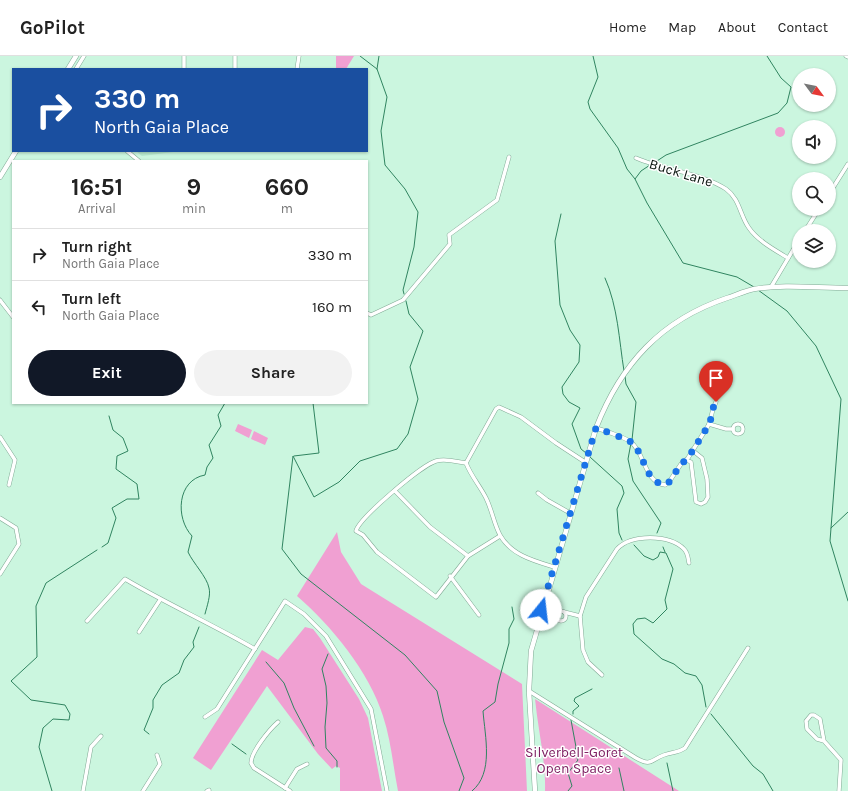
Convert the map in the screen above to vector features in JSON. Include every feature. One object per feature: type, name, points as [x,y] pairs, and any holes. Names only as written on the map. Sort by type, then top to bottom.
[{"type":"street","points":[[69,68],[76,56]]},
{"type":"street","points":[[77,68],[84,56]]},
{"type":"street","points":[[184,56],[184,68]]},
{"type":"street","points":[[234,68],[235,56]]},
{"type":"street","points":[[297,68],[299,56]]},
{"type":"street","points":[[0,177],[15,152]]},
{"type":"street","points":[[128,152],[138,160]]},
{"type":"street","points":[[368,314],[371,315],[403,300],[450,244],[449,235],[497,200],[509,157]]},
{"type":"street","name":"Buck Lane","points":[[636,158],[714,183],[727,190],[739,204],[748,228],[767,245],[788,258]]},
{"type":"street","points":[[836,183],[848,164]]},
{"type":"street","points":[[771,287],[792,251]]},
{"type":"street","points":[[535,791],[529,691],[531,651],[541,610],[596,428],[607,400],[628,366],[666,330],[692,312],[708,304],[752,290],[771,287],[848,288]]},
{"type":"street","points":[[0,300],[12,316]]},
{"type":"street","points":[[596,428],[630,442],[637,450],[654,479],[660,484],[665,485],[686,460],[709,424],[711,411],[716,402]]},
{"type":"street","points":[[466,463],[496,409],[499,407],[520,417],[585,462]]},
{"type":"street","points":[[709,424],[726,429],[734,429]]},
{"type":"street","points":[[1,439],[15,460],[9,485]]},
{"type":"street","points":[[686,460],[691,462],[696,502],[701,504],[705,502],[708,497],[707,479],[702,458],[692,450]]},
{"type":"street","points":[[466,463],[443,460],[435,461],[426,466],[384,499],[356,530],[377,552],[436,597],[450,576],[468,556],[500,536]]},
{"type":"street","points":[[466,463],[486,498],[500,536],[510,547],[526,559],[554,567]]},
{"type":"street","points":[[395,491],[430,528],[468,556]]},
{"type":"street","points":[[538,492],[547,500],[570,513]]},
{"type":"street","points":[[0,518],[16,528],[19,544],[0,574]]},
{"type":"street","points":[[602,675],[588,662],[583,650],[580,616],[590,592],[617,549],[626,542],[638,538],[672,542],[685,550],[689,563]]},
{"type":"street","points":[[450,576],[479,615]]},
{"type":"street","points":[[87,621],[125,579],[160,600],[218,627],[254,649]]},
{"type":"street","points":[[139,632],[160,600]]},
{"type":"street","points":[[206,717],[217,709],[285,601],[304,614],[326,636],[371,709],[387,791]]},
{"type":"street","points":[[541,610],[556,615],[560,620],[574,615]]},
{"type":"street","points":[[556,615],[559,611],[580,616]]},
{"type":"street","points":[[564,612],[564,619]]},
{"type":"street","points":[[529,691],[644,763],[652,762],[662,755],[679,752],[685,748],[748,648]]},
{"type":"street","points":[[824,741],[817,739],[807,730],[806,721],[811,715],[814,714],[820,719],[824,741],[841,760],[839,791]]},
{"type":"street","points":[[278,722],[269,730],[253,756],[251,764],[254,768],[290,791]]},
{"type":"street","points":[[83,791],[91,747],[101,736]]},
{"type":"street","points":[[143,791],[160,764],[157,755]]},
{"type":"street","points":[[285,788],[297,769],[307,764]]},
{"type":"shaded area","points":[[137,152],[173,152],[142,156]]},
{"type":"green space","points":[[336,56],[354,56],[347,68],[336,68]]},
{"type":"green space","points":[[778,127],[782,127],[785,132],[782,137],[778,137],[775,134],[775,130]]},
{"type":"green space","points":[[238,424],[252,430],[249,438],[235,431]]},
{"type":"green space","points":[[254,431],[268,438],[265,445],[251,439]]},
{"type":"green space","points":[[337,532],[341,552],[361,584],[522,684],[527,791],[398,791],[386,725],[369,683],[336,635],[297,596]]},
{"type":"green space","points":[[305,627],[313,629],[320,638],[359,699],[368,718],[382,791],[340,791],[340,768],[336,766],[332,769],[318,754],[267,686],[211,770],[193,758],[262,650],[278,660]]},
{"type":"green space","name":"Silverbell-Goret Open Space","points":[[535,699],[679,791],[545,791],[543,757]]},
{"type":"waterway","points":[[360,56],[377,69],[387,97],[381,131],[385,165],[405,189],[418,212],[414,247],[403,290],[404,294]]},
{"type":"waterway","points":[[377,69],[379,56]]},
{"type":"waterway","points":[[593,56],[598,77],[588,102],[590,109],[618,148],[627,169],[635,179]]},
{"type":"waterway","points":[[654,163],[666,155],[778,113],[787,103],[791,87],[781,78],[767,56]]},
{"type":"waterway","points":[[650,165],[641,171],[635,179],[647,203],[683,263],[737,277],[754,287]]},
{"type":"waterway","points":[[561,214],[555,241],[560,305],[570,330],[580,345],[579,362],[562,387],[563,394],[569,402],[580,408],[572,424],[581,449],[586,453]]},
{"type":"waterway","points":[[605,278],[613,300],[618,324],[624,371]]},
{"type":"waterway","points":[[758,290],[787,311],[816,346],[841,399],[830,541],[848,601]]},
{"type":"waterway","points":[[406,301],[409,314],[423,331],[410,367],[418,399],[408,434],[397,449],[360,461],[339,482],[314,497],[293,456],[282,549],[301,574],[405,655],[437,691],[444,722],[464,778],[459,791]]},
{"type":"waterway","points":[[625,376],[626,384],[636,402],[632,440]]},
{"type":"waterway","points":[[205,614],[209,597],[209,588],[206,579],[188,552],[192,536],[183,520],[181,510],[184,492],[189,484],[196,478],[205,475],[207,467],[213,458],[209,445],[221,426],[218,415],[224,404]]},
{"type":"waterway","points":[[294,456],[319,453],[313,404]]},
{"type":"waterway","points":[[102,547],[108,543],[116,518],[112,508],[127,499],[139,499],[137,484],[116,469],[117,456],[128,451],[123,438],[113,430],[109,416]]},
{"type":"waterway","points":[[631,443],[628,459],[633,481],[661,523],[657,533]]},
{"type":"waterway","points":[[590,457],[622,486],[624,493],[617,509],[619,533],[622,540]]},
{"type":"waterway","points":[[831,528],[848,512]]},
{"type":"waterway","points":[[634,545],[644,556],[653,560],[658,557],[660,552],[666,553],[673,569],[665,600],[667,609],[653,623],[645,618],[637,619],[633,624],[634,634],[662,659],[674,664],[685,673],[696,676],[702,685],[706,707]]},
{"type":"waterway","points":[[663,547],[665,552]]},
{"type":"waterway","points":[[52,791],[39,747],[43,728],[53,719],[69,720],[70,714],[65,705],[31,700],[11,681],[37,657],[36,606],[46,583],[97,550]]},
{"type":"waterway","points":[[472,791],[479,783],[486,765],[486,743],[483,711],[495,702],[498,684],[509,643],[509,629],[514,619],[512,607]]},
{"type":"waterway","points":[[149,734],[144,730],[153,708],[153,700],[162,685],[179,673],[184,660],[194,647],[193,642],[199,627]]},
{"type":"waterway","points":[[328,654],[322,669],[326,686],[327,703],[325,727],[326,748],[337,761],[337,767]]},
{"type":"waterway","points":[[266,662],[284,683],[294,708],[314,746]]},
{"type":"waterway","points":[[573,714],[573,711],[579,706],[574,701],[575,698],[592,689]]},
{"type":"waterway","points":[[711,714],[753,766],[763,774],[773,791]]},
{"type":"waterway","points":[[568,791],[572,786],[568,773],[578,760],[574,753],[576,747],[571,720]]},
{"type":"waterway","points":[[232,744],[246,754]]},
{"type":"waterway","points":[[667,763],[673,791]]},
{"type":"waterway","points":[[619,768],[624,791]]},
{"type":"route","points":[[541,610],[596,428],[627,440],[633,444],[654,479],[660,484],[665,485],[669,482],[681,464],[688,458],[708,426],[711,421],[711,411],[716,402]]}]
